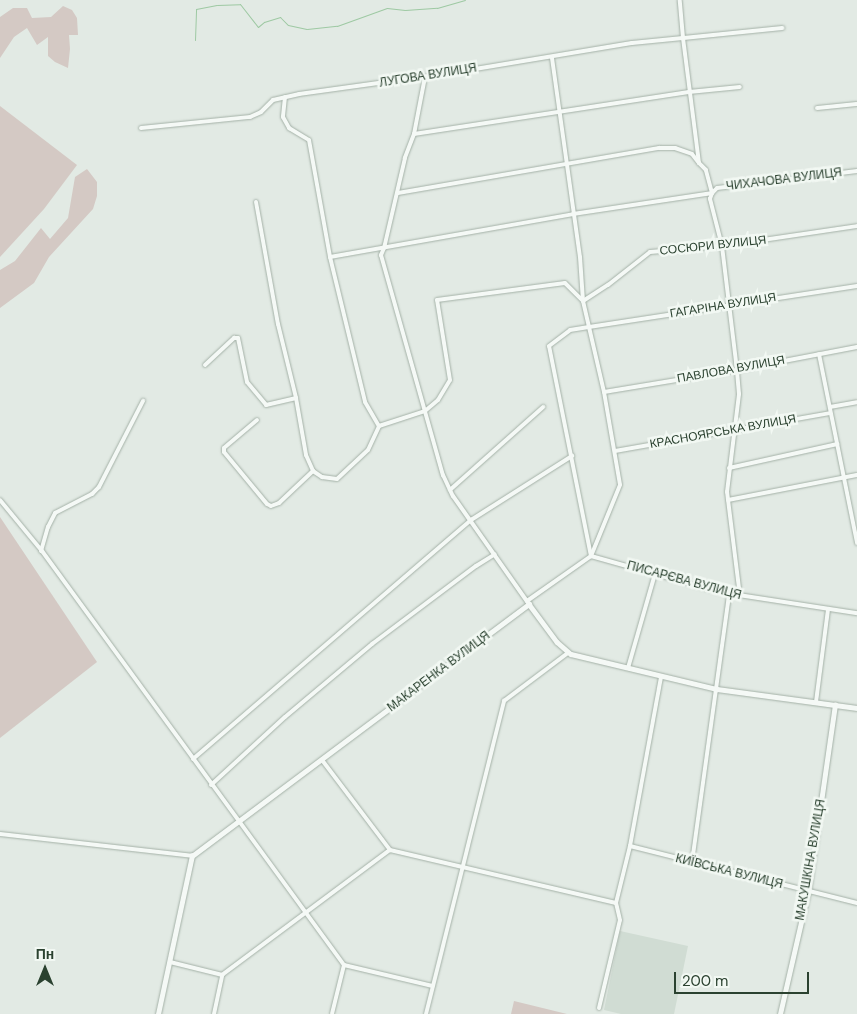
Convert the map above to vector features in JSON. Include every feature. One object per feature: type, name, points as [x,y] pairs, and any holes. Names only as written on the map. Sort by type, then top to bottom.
[{"type":"street","points":[[680,0],[689,92],[699,163]]},
{"type":"street","name":"ЛУГОВА ВУЛИЦЯ","points":[[141,128],[250,117],[261,112],[273,100],[286,97],[552,58],[623,45],[782,28]]},
{"type":"street","points":[[528,603],[591,556],[620,486],[604,392],[583,301],[580,257],[565,164],[552,58]]},
{"type":"street","points":[[424,77],[414,134],[405,158],[398,193],[381,255],[443,476],[450,490],[528,603],[557,642],[569,652],[628,668],[717,688],[857,708]]},
{"type":"street","points":[[414,134],[689,92],[740,88]]},
{"type":"street","points":[[286,97],[284,117],[289,128],[309,140],[330,257],[365,402],[379,426]]},
{"type":"street","points":[[817,108],[857,104]]},
{"type":"street","points":[[398,193],[659,148],[675,148],[692,154],[706,170],[712,193],[710,199],[722,246],[737,370],[738,394],[729,468],[728,500],[740,596]]},
{"type":"street","name":"ЧИХАЧОВА ВУЛИЦЯ","points":[[330,257],[573,214],[712,193],[717,188],[857,171]]},
{"type":"street","points":[[256,202],[278,324],[296,398],[306,455],[313,471],[322,477],[336,479],[368,450],[379,426],[425,411],[438,400],[450,380],[437,300],[565,283],[583,301]]},
{"type":"street","name":"СОСЮРИ ВУЛИЦЯ","points":[[583,301],[608,285],[650,252],[722,246],[857,226]]},
{"type":"street","name":"ГАГАРІНА ВУЛИЦЯ","points":[[572,456],[549,346],[570,330],[857,286]]},
{"type":"street","points":[[204,365],[234,338],[238,338],[247,382],[266,405],[296,398]]},
{"type":"street","name":"ПАВЛОВА ВУЛИЦЯ","points":[[604,392],[737,370],[857,347]]},
{"type":"street","points":[[819,354],[857,542]]},
{"type":"street","points":[[41,551],[48,527],[56,513],[82,500],[100,487],[143,401]]},
{"type":"street","points":[[830,407],[857,402]]},
{"type":"street","points":[[450,490],[543,408]]},
{"type":"street","name":"КРАСНОЯРСЬКА ВУЛИЦЯ","points":[[615,451],[830,414]]},
{"type":"street","points":[[257,420],[224,448],[224,452],[267,504],[271,506],[279,503],[313,471]]},
{"type":"street","points":[[729,468],[837,444]]},
{"type":"street","points":[[192,760],[471,520],[572,456],[591,556]]},
{"type":"street","points":[[728,500],[857,475]]},
{"type":"street","points":[[0,500],[41,551],[192,760],[307,912],[344,966],[433,986]]},
{"type":"street","points":[[211,785],[285,717],[372,644],[476,566],[495,554]]},
{"type":"street","name":"ПИСАРЄВА ВУЛИЦЯ","points":[[591,556],[730,594],[857,613]]},
{"type":"street","points":[[628,668],[655,574]]},
{"type":"street","points":[[692,862],[730,594]]},
{"type":"street","name":"МАКАРЕНКА ВУЛИЦЯ","points":[[192,856],[322,760],[528,603]]},
{"type":"street","points":[[816,702],[828,610]]},
{"type":"street","points":[[426,1014],[445,931],[504,701],[569,652]]},
{"type":"street","points":[[599,1008],[620,920],[616,903],[630,846],[661,676]]},
{"type":"street","name":"МАКУШКІНА ВУЛИЦЯ","points":[[780,1014],[808,892],[835,705]]},
{"type":"street","points":[[322,760],[390,850],[616,903]]},
{"type":"street","points":[[0,834],[192,856],[158,1014]]},
{"type":"street","name":"КИЇВСЬКА ВУЛИЦЯ","points":[[630,846],[857,903]]},
{"type":"street","points":[[214,1014],[222,975],[390,850]]},
{"type":"street","points":[[170,962],[222,975]]},
{"type":"street","points":[[332,1014],[344,966]]},
{"type":"shaded area","points":[[63,6],[72,10],[77,18],[78,35],[69,35],[68,68],[55,62],[48,56],[48,37],[37,45],[27,28],[14,37],[0,58],[0,17],[13,8],[27,8],[32,18],[51,17]]},
{"type":"shaded area","points":[[0,106],[77,165],[44,209],[0,257]]},
{"type":"shaded area","points":[[87,169],[97,182],[97,196],[93,209],[49,257],[34,283],[0,308],[0,270],[15,261],[41,228],[50,239],[68,218],[75,177]]},
{"type":"shaded area","points":[[0,517],[97,662],[0,738]]},
{"type":"shaded area","points":[[620,931],[688,946],[674,1014],[621,1014],[604,1010]]},
{"type":"shaded area","points":[[514,1001],[567,1014],[511,1014]]},
{"type":"waterway","points":[[195,40],[196,9],[217,5],[240,4],[258,27],[264,22],[280,17],[288,25],[307,29],[337,26],[387,8],[405,10],[437,8],[465,0]]}]
